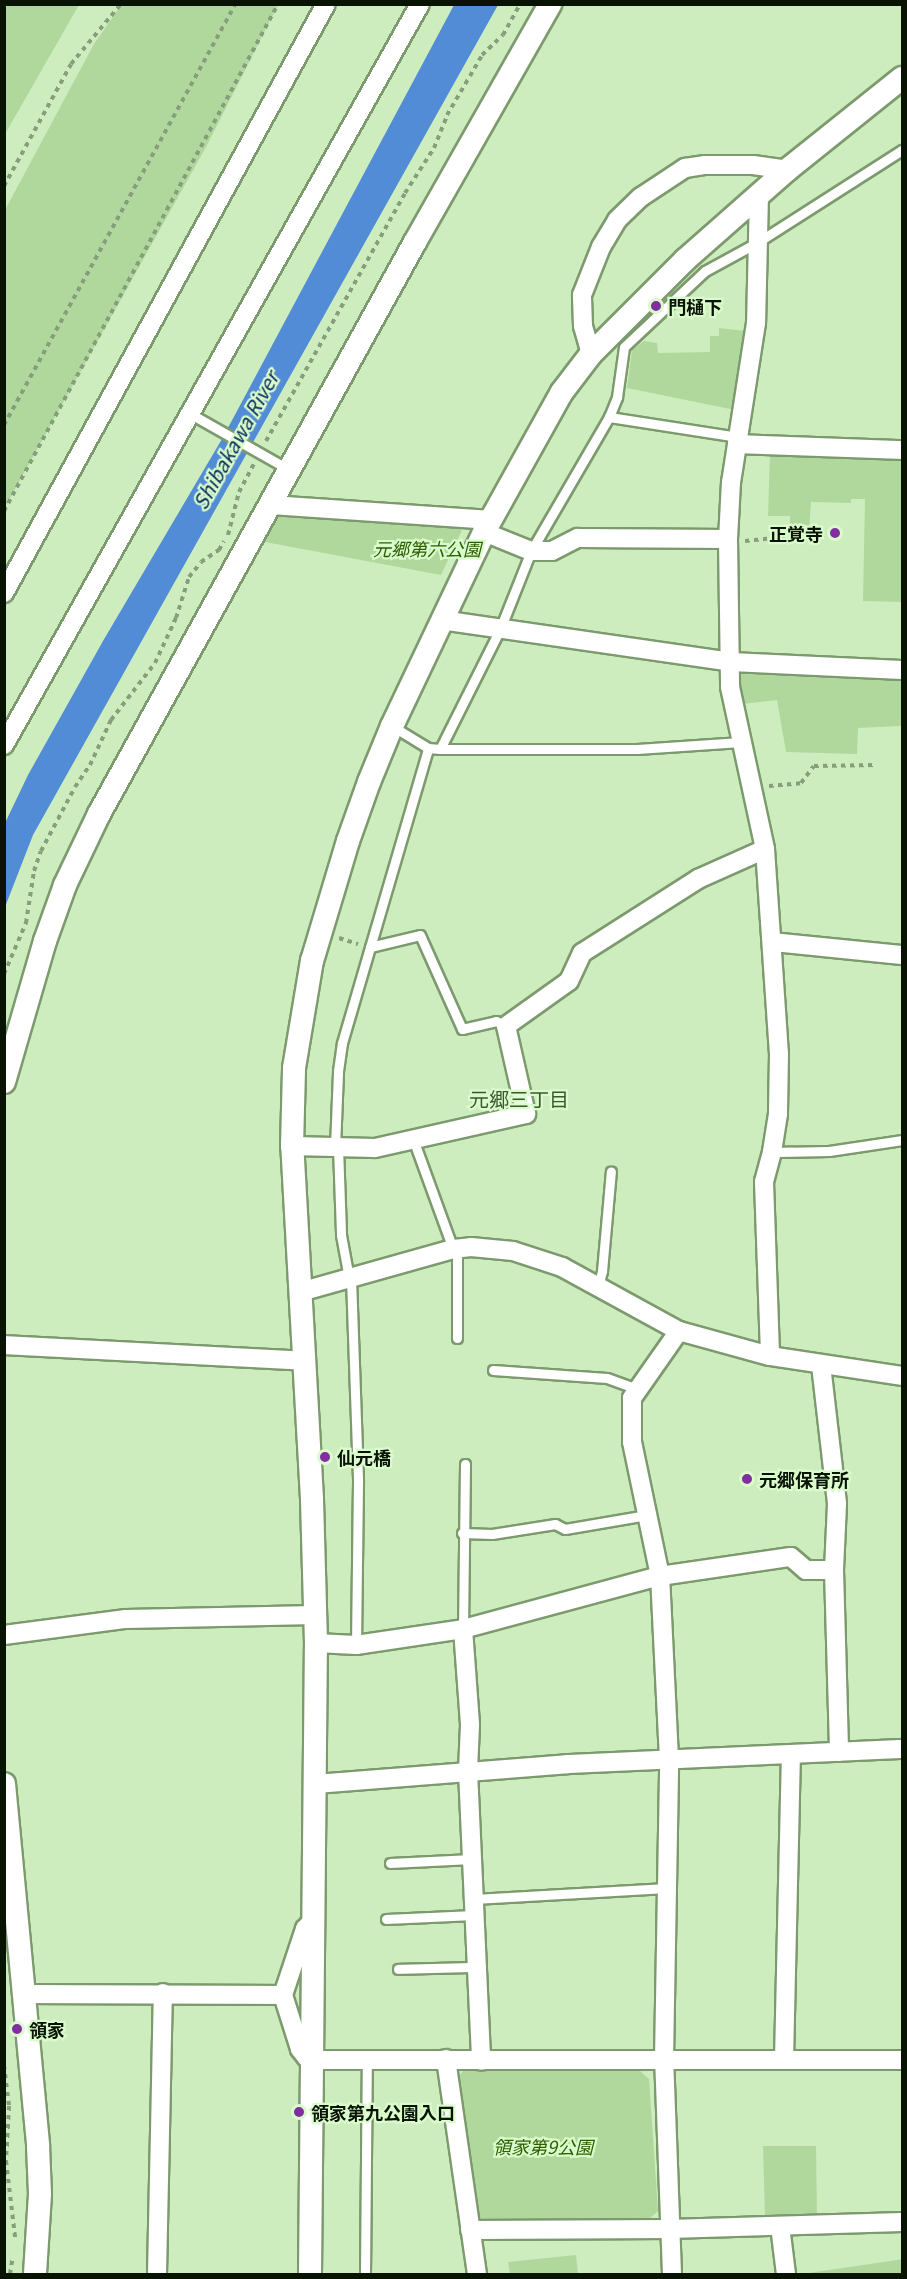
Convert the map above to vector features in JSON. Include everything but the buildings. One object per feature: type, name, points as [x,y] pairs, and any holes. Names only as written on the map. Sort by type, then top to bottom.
[{"type":"street","points":[[4,593],[326,4]]},
{"type":"street","points":[[4,746],[420,4]]},
{"type":"street","points":[[4,1082],[24,1007],[65,885],[99,814],[550,4]]},
{"type":"street","points":[[310,2274],[314,2060],[316,1643],[305,1361],[292,1146],[294,1068],[300,1024],[321,933],[351,831],[392,726],[487,526],[546,418],[591,354],[685,260],[787,170],[903,78]]},
{"type":"street","points":[[591,354],[583,326],[582,295],[601,247],[617,220],[641,197],[685,168],[704,165],[753,165],[787,170]]},
{"type":"street","points":[[759,195],[756,323],[731,482],[730,687],[765,849],[773,942],[779,1054],[778,1114],[764,1182],[770,1356]]},
{"type":"street","points":[[738,441],[903,450]]},
{"type":"street","points":[[271,505],[487,526],[531,551],[552,551],[578,538],[732,540]]},
{"type":"street","points":[[441,620],[731,662],[903,670]]},
{"type":"street","points":[[292,1146],[375,1148],[526,1114],[506,1026],[569,981],[582,953],[698,879],[765,849]]},
{"type":"street","points":[[773,942],[903,955]]},
{"type":"street","points":[[300,1292],[455,1248],[471,1247],[513,1251],[562,1268],[679,1331],[770,1356],[903,1376]]},
{"type":"street","points":[[672,2274],[664,2059],[669,1759],[660,1576],[632,1442],[632,1398],[679,1331]]},
{"type":"street","points":[[4,1345],[305,1361]]},
{"type":"street","points":[[821,1365],[837,1504],[834,1570],[839,1752]]},
{"type":"street","points":[[316,1643],[356,1645],[463,1629],[660,1576],[792,1557],[806,1570],[834,1570]]},
{"type":"street","points":[[4,1635],[126,1619],[315,1615]]},
{"type":"street","points":[[463,1629],[470,1725],[468,1771],[481,2061]]},
{"type":"street","points":[[315,1784],[468,1771],[669,1759],[903,1749]]},
{"type":"street","points":[[784,2060],[791,1754]]},
{"type":"street","points":[[4,1784],[26,1994],[40,2194],[35,2274]]},
{"type":"street","points":[[314,1919],[305,1929],[282,1995],[300,2049],[308,2058],[314,2060],[903,2060]]},
{"type":"street","points":[[157,2274],[163,1993]]},
{"type":"street","points":[[26,1994],[282,1995]]},
{"type":"street","points":[[446,2059],[477,2274]]},
{"type":"street","points":[[470,2230],[669,2229],[903,2222]]},
{"type":"street","points":[[780,2226],[786,2274]]},
{"type":"lane","points":[[440,749],[500,629],[531,551],[609,417],[617,397],[624,347],[705,271],[758,242],[903,150]]},
{"type":"lane","points":[[189,413],[290,470]]},
{"type":"lane","points":[[609,417],[738,441]]},
{"type":"lane","points":[[392,726],[428,748],[440,749],[638,749],[741,742]]},
{"type":"lane","points":[[356,1645],[358,1482],[350,1278],[341,1235],[337,1147],[341,1053],[428,748]]},
{"type":"lane","points":[[370,947],[420,935],[462,1029],[496,1021],[506,1026]]},
{"type":"lane","points":[[413,1139],[455,1248],[457,1338]]},
{"type":"lane","points":[[772,1152],[829,1151],[903,1140]]},
{"type":"lane","points":[[598,1287],[602,1271],[611,1171]]},
{"type":"lane","points":[[493,1370],[607,1378],[638,1389]]},
{"type":"lane","points":[[463,1629],[462,1533],[465,1464]]},
{"type":"lane","points":[[462,1533],[492,1534],[555,1524],[565,1529],[647,1515]]},
{"type":"lane","points":[[390,1863],[472,1859]]},
{"type":"lane","points":[[386,1919],[474,1907],[667,1888]]},
{"type":"lane","points":[[398,1970],[477,1967]]},
{"type":"lane","points":[[365,2274],[367,2060]]},
{"type":"path","points":[[4,186],[71,64],[121,4]]},
{"type":"path","points":[[4,425],[235,4]]},
{"type":"path","points":[[4,511],[278,4]]},
{"type":"path","points":[[4,974],[26,923],[34,871],[41,851],[75,787],[90,765],[111,720],[155,663],[176,618],[189,577],[201,562],[219,550],[228,535],[239,492],[405,194],[434,148],[447,115],[482,55],[503,35],[520,4]]},
{"type":"path","points":[[732,540],[809,534]]},
{"type":"path","points":[[760,786],[801,783],[814,766],[877,765]]},
{"type":"path","points":[[321,933],[370,947]]},
{"type":"path","points":[[4,2065],[9,2106],[6,2161],[15,2236],[10,2274]]},
{"type":"green space","points":[[122,4],[278,5],[206,147],[5,507],[5,210],[94,44]]},
{"type":"green space","points":[[4,5],[79,5],[5,134]]},
{"type":"green space","points":[[719,328],[745,331],[735,410],[627,388],[632,350],[644,341],[657,343],[658,353],[710,352],[710,336],[719,336]]},
{"type":"green space","points":[[770,454],[902,460],[902,602],[863,601],[865,499],[851,499],[851,503],[811,502],[809,531],[790,532],[790,516],[768,516]]},
{"type":"green space","name":"元郷第六公園","points":[[278,513],[460,526],[462,530],[441,575],[265,542],[263,539]]},
{"type":"green space","points":[[742,674],[902,679],[902,726],[858,728],[857,754],[786,752],[777,700],[743,704],[738,678]]},
{"type":"green space","name":"領家第9公園","points":[[464,2070],[640,2071],[649,2079],[658,2211],[649,2219],[487,2224],[475,2214],[456,2080]]},
{"type":"green space","points":[[763,2146],[816,2146],[817,2218],[765,2218]]},
{"type":"green space","points":[[576,2255],[578,2274],[510,2274],[508,2262]]},
{"type":"green space","points":[[902,2259],[902,2274],[802,2274],[897,2260]]},
{"type":"water","name":"Shibakawa River","points":[[454,5],[498,5],[33,835],[5,907],[5,823],[28,775],[103,641],[222,439]]},
{"type":"place","name":"門樋下","points":[[656,306]]},
{"type":"place","name":"正覚寺","points":[[835,533]]},
{"type":"place","name":"仙元橋","points":[[325,1457]]},
{"type":"place","name":"元郷保育所","points":[[747,1479]]},
{"type":"place","name":"領家","points":[[17,2029]]},
{"type":"place","name":"領家第九公園入口","points":[[299,2112]]},
{"type":"district","name":"元郷三丁目","points":[[519,1098]]}]
